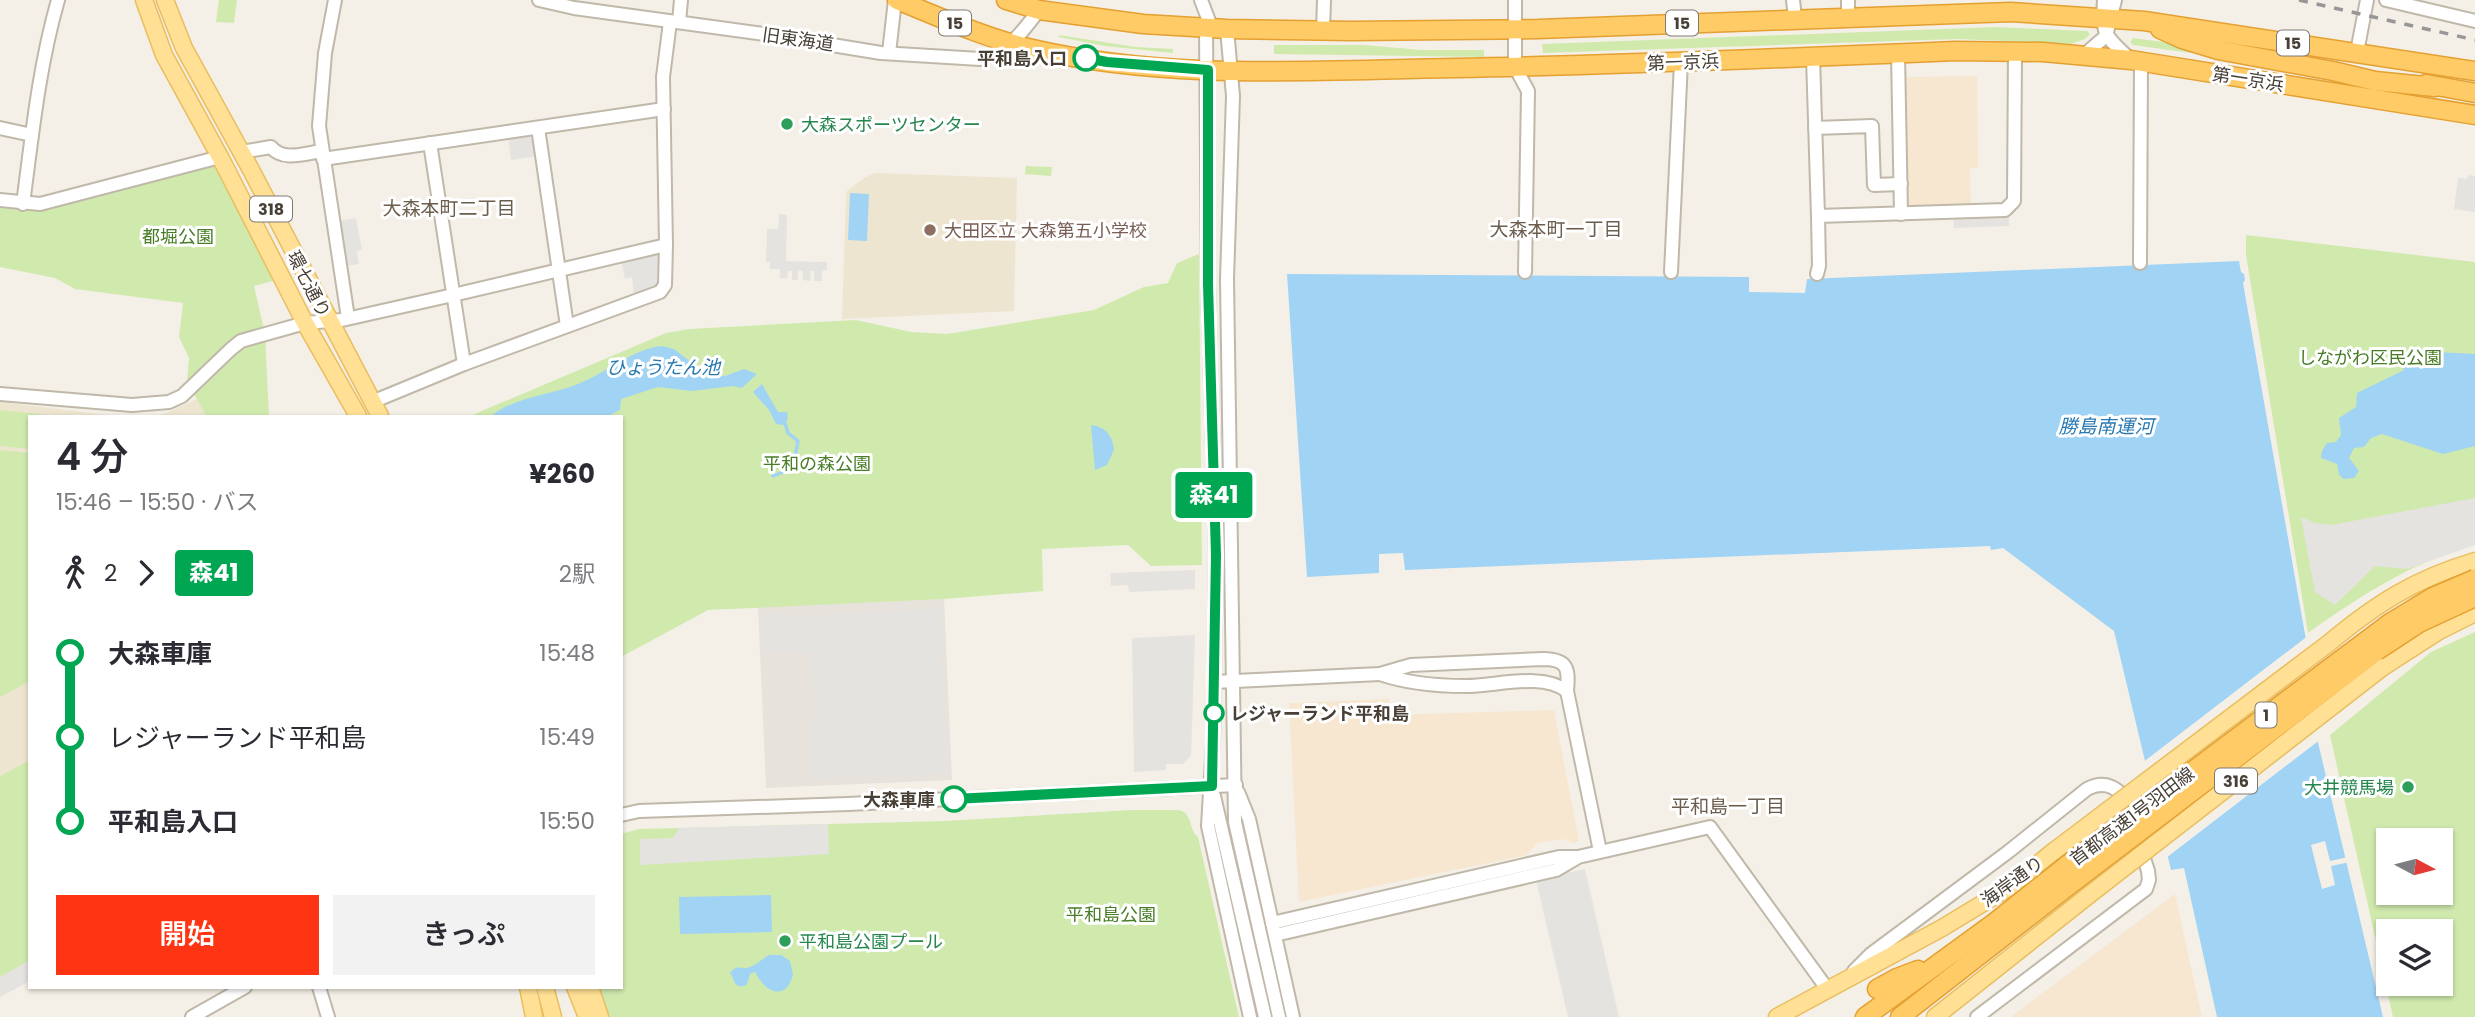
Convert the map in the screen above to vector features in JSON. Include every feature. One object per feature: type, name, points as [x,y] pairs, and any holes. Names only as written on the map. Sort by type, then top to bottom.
[{"type":"highway","name":"第一京浜","points":[[896,0],[1013,44],[1107,62],[1208,70],[1515,66],[2015,51],[2136,61],[2475,115]]},
{"type":"highway","name":"15","points":[[1006,0],[1039,10],[1143,24],[1215,29],[1323,30],[1515,30],[1794,9],[2011,12],[2108,9],[2144,21],[2475,71]]},
{"type":"highway","points":[[2144,21],[2182,39],[2208,47],[2375,81],[2475,93]]},
{"type":"highway","name":"首都高速1号羽田線","points":[[1900,1017],[2071,873],[2390,623],[2433,597],[2475,579]]},
{"type":"highway","name":"首都高速1号羽田線","points":[[1865,1017],[1994,923],[2071,873],[2378,650],[2418,623],[2475,597]]},
{"type":"highway","points":[[1878,989],[1897,978],[1937,963]]},
{"type":"main road","name":"環七通り","points":[[144,0],[164,55],[305,323],[357,415]]},
{"type":"main road","name":"環七通り","points":[[165,0],[184,48],[376,409]]},
{"type":"main road","name":"海岸通り","points":[[1777,1017],[1915,944],[2000,893],[2368,611],[2425,578],[2475,561]]},
{"type":"main road","name":"316","points":[[1935,1017],[2383,667],[2439,631],[2475,613]]},
{"type":"main road","points":[[528,989],[534,1017]]},
{"type":"main road","points":[[538,989],[542,1017]]},
{"type":"main road","points":[[546,989],[553,1017]]},
{"type":"main road","points":[[568,989],[575,1017]]},
{"type":"main road","points":[[576,989],[587,1017]]},
{"type":"main road","points":[[591,989],[600,1017]]},
{"type":"street","points":[[23,204],[50,26],[58,0]]},
{"type":"street","points":[[335,0],[325,53],[319,125],[348,318]]},
{"type":"street","name":"旧東海道","points":[[538,0],[889,53],[980,60],[1013,44],[1039,10]]},
{"type":"street","points":[[376,409],[464,364],[660,292],[666,285],[663,77],[681,0]]},
{"type":"street","points":[[889,53],[896,0]]},
{"type":"street","points":[[1201,0],[1230,71],[1232,144],[1227,279],[1235,822],[1263,977],[1265,1017]]},
{"type":"street","points":[[1323,30],[1324,0]]},
{"type":"street","points":[[1515,0],[1515,66],[1528,91],[1525,272]]},
{"type":"street","points":[[2357,52],[2367,0]]},
{"type":"street","points":[[2386,0],[2475,22]]},
{"type":"street","points":[[2084,55],[2106,36],[2108,9]]},
{"type":"street","points":[[1215,29],[1208,70],[1208,284],[1216,555],[1212,786],[1208,826],[1250,1017]]},
{"type":"street","points":[[2106,36],[2136,61],[2140,262]]},
{"type":"street","points":[[1818,216],[2005,210],[2014,201],[2015,51]]},
{"type":"street","points":[[1898,54],[1901,214]]},
{"type":"street","points":[[1813,57],[1819,266],[1817,274]]},
{"type":"street","points":[[1671,272],[1681,62]]},
{"type":"street","points":[[241,152],[271,147],[275,152],[287,156],[323,155],[430,144],[664,109]]},
{"type":"street","points":[[1815,128],[1872,126],[1874,185],[1901,184]]},
{"type":"street","points":[[0,128],[32,135]]},
{"type":"street","points":[[538,128],[567,326]]},
{"type":"street","points":[[430,144],[464,364]]},
{"type":"street","points":[[0,200],[40,204],[220,157]]},
{"type":"street","points":[[0,394],[132,405],[169,402],[182,396],[241,341],[305,323],[348,318],[666,244]]},
{"type":"street","points":[[1214,682],[1380,674],[1412,665],[1551,659],[1566,666],[1569,672],[1567,691],[1600,851]]},
{"type":"street","points":[[1380,674],[1406,683],[1442,685],[1549,681],[1567,691]]},
{"type":"street","points":[[1273,929],[1559,857],[1578,857],[1710,827],[1835,986],[1871,954],[2008,852],[2087,789],[2104,784],[2118,789],[2126,797],[2148,871],[2146,889],[1977,1017]]},
{"type":"street","points":[[623,815],[639,811],[848,804],[1236,785]]},
{"type":"street","points":[[1236,785],[1249,819],[1293,1017]]},
{"type":"street","points":[[1212,786],[1263,977],[1279,1017]]},
{"type":"street","points":[[192,1017],[241,989]]},
{"type":"street","points":[[320,989],[328,1017]]},
{"type":"shaded area","points":[[1977,76],[1978,168],[1970,168],[1971,208],[1905,209],[1903,77]]},
{"type":"shaded area","points":[[532,132],[538,156],[511,160],[508,136]]},
{"type":"shaded area","name":"大田区立 大森第五小学校","points":[[875,173],[1017,178],[1014,311],[842,319],[846,195],[847,191],[864,178]]},
{"type":"shaded area","points":[[2468,175],[2475,176],[2475,212],[2454,209],[2458,178],[2467,179]]},
{"type":"shaded area","points":[[779,214],[787,215],[786,261],[827,262],[827,270],[822,271],[822,281],[814,281],[814,271],[811,271],[810,281],[803,280],[802,271],[798,271],[798,280],[792,280],[792,271],[788,271],[787,278],[780,278],[780,269],[770,269],[770,262],[766,262],[767,229],[778,229]]},
{"type":"shaded area","points":[[2009,217],[2009,226],[1954,228],[1953,219]]},
{"type":"shaded area","points":[[356,218],[362,250],[357,251],[359,264],[344,266],[339,221]]},
{"type":"shaded area","points":[[658,251],[662,254],[659,286],[634,296],[632,277],[625,279],[621,260]]},
{"type":"shaded area","points":[[197,399],[205,415],[160,415]]},
{"type":"shaded area","points":[[0,402],[108,415],[28,415],[28,761],[0,776]]},
{"type":"shaded area","points":[[2475,498],[2475,545],[2407,569],[2375,566],[2335,605],[2315,592],[2301,517],[2315,523],[2331,525]]},
{"type":"shaded area","points":[[1195,570],[1195,589],[1129,592],[1128,585],[1111,586],[1110,573]]},
{"type":"shaded area","points":[[944,599],[952,780],[766,788],[758,607]]},
{"type":"shaded area","points":[[940,609],[942,655],[938,656],[939,663],[944,664],[948,773],[812,779],[814,719],[811,651],[765,653],[763,614],[793,613],[794,618]]},
{"type":"shaded area","points":[[1195,635],[1191,756],[1183,764],[1166,764],[1166,770],[1134,772],[1132,638]]},
{"type":"shaded area","points":[[1389,699],[1390,715],[1554,710],[1579,841],[1574,843],[1562,839],[1537,843],[1527,855],[1299,902],[1289,703]]},
{"type":"shaded area","points":[[828,824],[829,854],[640,865],[640,839],[673,838],[679,828]]},
{"type":"shaded area","points":[[1585,869],[1619,1017],[1568,1017],[1536,880]]},
{"type":"shaded area","points":[[2175,894],[2202,1017],[2011,1017],[2022,1008]]},
{"type":"shaded area","points":[[28,961],[28,982],[0,997],[0,977]]},
{"type":"green space","points":[[219,0],[237,0],[234,23],[216,22]]},
{"type":"green space","points":[[1995,27],[2087,31],[2090,34],[2071,44],[1958,39],[1543,53],[1542,44]]},
{"type":"green space","points":[[1059,35],[1136,47],[1173,49],[1173,53],[1105,46]]},
{"type":"green space","points":[[2133,38],[2163,42],[2191,53],[2133,45],[2130,42]]},
{"type":"green space","points":[[1274,45],[1364,45],[1421,50],[1484,50],[1484,57],[1274,54]]},
{"type":"green space","name":"都堀公園","points":[[214,161],[276,280],[254,286],[265,334],[269,415],[205,415],[187,381],[189,358],[179,337],[183,303],[75,289],[55,278],[0,267],[0,202],[23,206]]},
{"type":"green space","points":[[1026,166],[1052,167],[1051,176],[1025,174]]},
{"type":"green space","name":"しながわ区民公園","points":[[2246,235],[2475,262],[2475,544],[2430,560],[2388,581],[2308,633],[2246,255]]},
{"type":"green space","name":"平和の森公園","points":[[1199,254],[1202,565],[1151,566],[1128,545],[1042,549],[1043,591],[944,599],[708,610],[623,656],[623,415],[472,415],[666,333],[689,329],[856,320],[911,332],[947,334],[1094,310],[1144,287],[1168,283],[1177,263]]},
{"type":"green space","points":[[0,410],[47,415],[28,415],[28,449],[0,446]]},
{"type":"green space","points":[[0,450],[28,453],[28,682],[0,697]]},
{"type":"green space","name":"大井競馬場","points":[[2475,632],[2475,1017],[2393,1017],[2388,996],[2453,996],[2453,919],[2376,919],[2376,941],[2330,735],[2431,652]]},
{"type":"green space","points":[[28,761],[28,963],[0,978],[0,776]]},
{"type":"green space","name":"平和島公園","points":[[1131,810],[1183,811],[1198,837],[1239,1017],[610,1017],[598,989],[623,989],[623,833],[639,829],[944,821]]},
{"type":"water","points":[[850,193],[869,194],[867,241],[848,240]]},
{"type":"water","name":"勝島南運河","points":[[2239,261],[2244,274],[2243,283],[2306,640],[2298,658],[2383,1017],[2217,1017],[2184,868],[2171,870],[2114,631],[2003,548],[1991,550],[1990,546],[1405,570],[1403,553],[1379,554],[1379,573],[1307,577],[1287,274],[1749,277],[1749,292],[1805,293],[1807,279]]},
{"type":"water","name":"ひょうたん池","points":[[662,346],[674,349],[710,377],[725,376],[744,369],[757,374],[742,388],[733,386],[692,391],[658,387],[621,399],[620,410],[610,415],[492,415],[522,400],[578,384],[630,356]]},
{"type":"water","points":[[2418,349],[2428,356],[2437,352],[2475,354],[2475,446],[2443,454],[2382,434],[2371,438],[2364,447],[2354,448],[2349,458],[2359,471],[2354,478],[2343,479],[2337,464],[2321,458],[2327,443],[2336,442],[2341,435],[2339,418],[2356,407],[2357,393],[2404,370],[2399,360]]},
{"type":"water","name":"ひょうたん池","points":[[762,384],[778,412],[787,412],[788,418],[784,425],[776,424],[769,410],[753,392]]},
{"type":"water","points":[[1091,425],[1107,433],[1114,450],[1107,465],[1095,470]]},
{"type":"water","points":[[771,895],[772,932],[680,934],[679,897]]},
{"type":"water","points":[[769,955],[781,955],[790,961],[793,975],[785,989],[769,989],[755,972],[750,974],[745,986],[736,984],[730,973],[732,970],[752,966]]},
{"type":"pier","points":[[2309,635],[2301,658],[2321,739],[2166,858],[2142,763]]},
{"type":"pier","points":[[2325,841],[2330,861],[2348,857],[2350,862],[2331,866],[2335,885],[2322,889],[2311,845]]},
{"type":"waterway","points":[[773,476],[793,468],[798,441],[788,433],[784,420]]},
{"type":"railway","points":[[2299,0],[2475,40]]},
{"type":"bus line","name":"森41","points":[[954,799],[1212,786],[1216,555],[1208,284],[1208,70],[1086,58]]},
{"type":"place","name":"平和島入口","points":[[1086,58]]},
{"type":"place","name":"大森スポーツセンター","points":[[787,124]]},
{"type":"place","name":"大田区立 大森第五小学校","points":[[930,230]]},
{"type":"place","name":"レジャーランド平和島","points":[[1214,713]]},
{"type":"place","name":"大井競馬場","points":[[2408,787]]},
{"type":"place","name":"大森車庫","points":[[954,799]]},
{"type":"place","name":"平和島公園プール","points":[[785,941]]},
{"type":"district","name":"大森本町二丁目","points":[[449,208]]},
{"type":"district","name":"大森本町一丁目","points":[[1556,229]]},
{"type":"district","name":"平和島一丁目","points":[[1728,806]]}]
